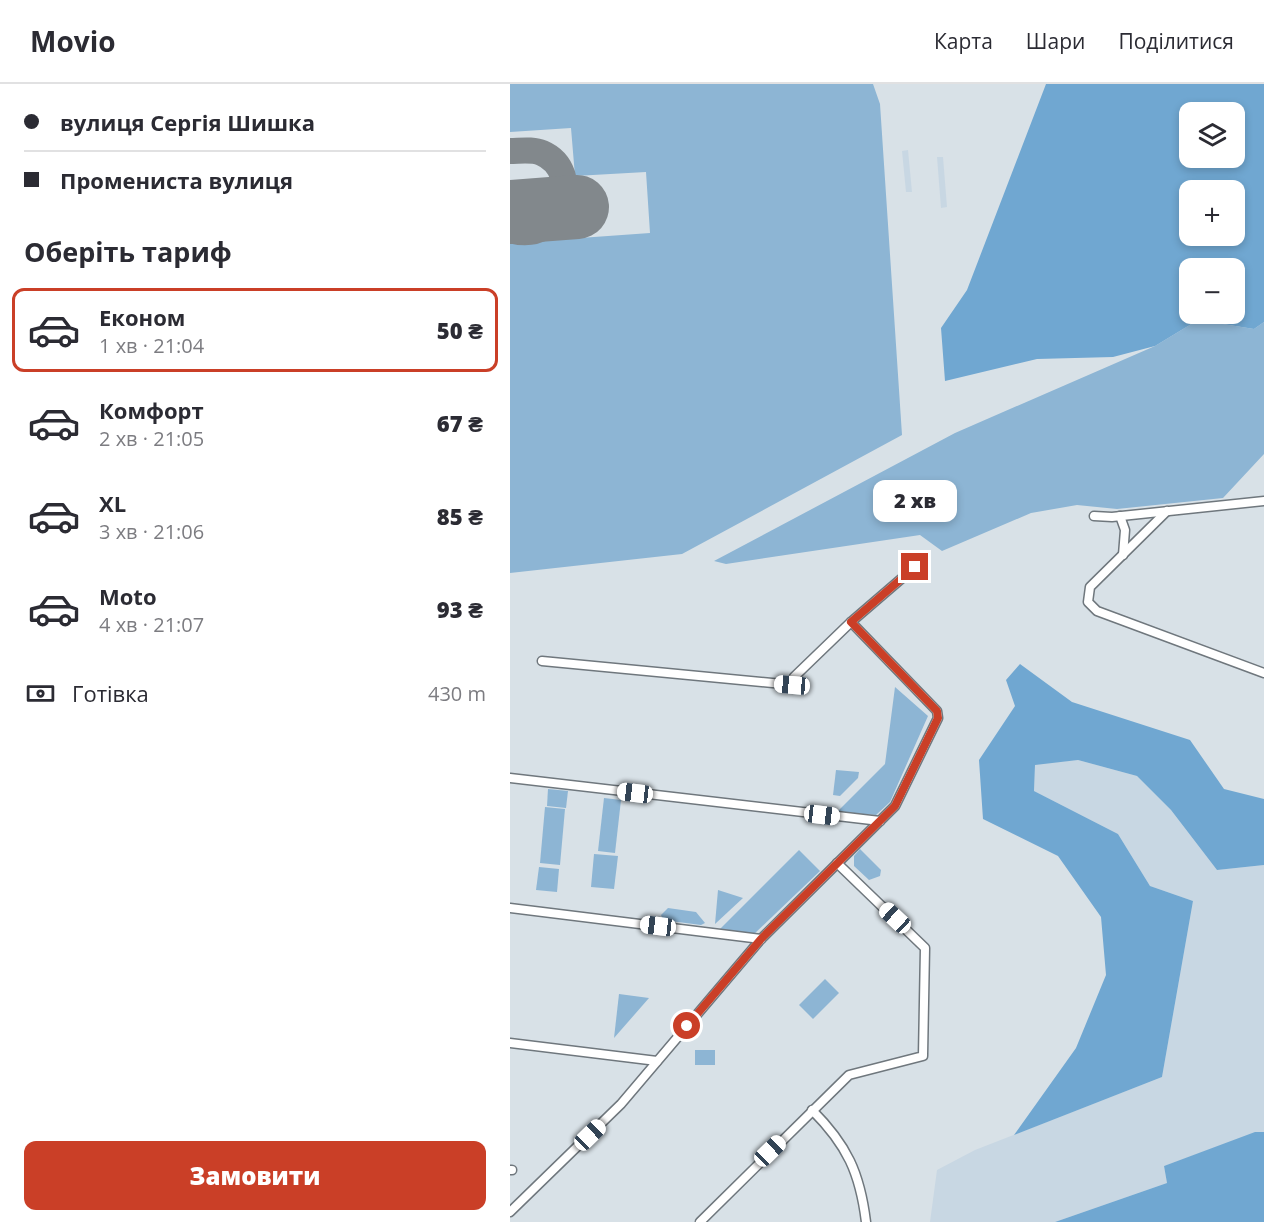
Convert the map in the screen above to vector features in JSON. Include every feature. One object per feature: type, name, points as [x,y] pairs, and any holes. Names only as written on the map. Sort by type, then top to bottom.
[{"type":"street","points":[[1094,516],[1120,516],[1264,501]]},
{"type":"street","points":[[1167,511],[1090,587],[1088,602],[1097,611],[1264,673]]},
{"type":"street","points":[[1120,516],[1125,530],[1123,555]]},
{"type":"street","points":[[542,660],[792,685],[794,677],[851,622],[915,567]]},
{"type":"street","points":[[510,1212],[621,1104],[761,939],[895,806],[938,718],[937,711],[851,622]]},
{"type":"street","points":[[510,778],[880,821]]},
{"type":"street","points":[[700,1222],[849,1075],[922,1056],[925,948],[837,863]]},
{"type":"street","points":[[510,908],[761,939]]},
{"type":"street","points":[[510,1043],[657,1061]]},
{"type":"street","points":[[812,1110],[835,1133],[850,1160],[863,1197],[866,1222]]},
{"type":"shaded area","points":[[510,84],[873,84],[880,104],[902,435],[682,554],[510,573],[510,243],[650,233],[646,172],[575,176],[571,128],[510,132]]},
{"type":"shaded area","points":[[1046,84],[1264,84],[1264,322],[1254,329],[1223,324],[1245,324],[1245,258],[1179,258],[1179,324],[1191,324],[1155,346],[1113,357],[1037,359],[945,381],[941,328],[967,290]]},
{"type":"shaded area","points":[[908,150],[912,192],[906,192],[902,151]]},
{"type":"shaded area","points":[[937,157],[943,157],[947,207],[941,208]]},
{"type":"shaded area","points":[[1264,322],[1264,454],[1223,498],[1117,509],[1077,505],[1031,513],[942,551],[920,535],[726,564],[714,561],[955,433],[1155,346],[1191,324],[1223,324],[1254,329]]},
{"type":"shaded area","points":[[1020,664],[1072,702],[1190,740],[1224,789],[1264,799],[1264,865],[1217,870],[1171,810],[1137,776],[1078,760],[1035,765],[1034,791],[1118,834],[1150,886],[1193,901],[1162,1077],[1014,1135],[1076,1048],[1106,975],[1101,917],[1058,856],[983,819],[979,760],[1015,706],[1006,680]]},
{"type":"shaded area","points":[[895,687],[928,716],[890,802],[876,815],[837,812],[885,764]]},
{"type":"shaded area","points":[[1078,760],[1137,776],[1171,810],[1217,870],[1264,865],[1264,1132],[1255,1133],[1164,1166],[1167,1183],[1055,1222],[930,1222],[937,1170],[975,1150],[1162,1077],[1193,901],[1150,886],[1118,834],[1034,791],[1035,764]]},
{"type":"shaded area","points":[[836,770],[859,772],[858,778],[840,796],[833,795]]},
{"type":"shaded area","points":[[548,789],[568,791],[566,808],[547,806]]},
{"type":"shaded area","points":[[604,798],[621,800],[615,853],[598,851]]},
{"type":"shaded area","points":[[545,807],[565,809],[560,865],[540,863]]},
{"type":"shaded area","points":[[860,849],[881,870],[880,876],[869,880],[854,866],[854,856]]},
{"type":"shaded area","points":[[799,850],[820,871],[752,936],[718,931]]},
{"type":"shaded area","points":[[594,854],[618,856],[614,889],[591,887]]},
{"type":"shaded area","points":[[539,867],[559,869],[557,892],[536,890]]},
{"type":"shaded area","points":[[718,890],[743,898],[715,924]]},
{"type":"shaded area","points":[[668,908],[696,912],[705,923],[701,925],[663,920],[661,915]]},
{"type":"shaded area","points":[[825,979],[839,993],[813,1019],[799,1005]]},
{"type":"shaded area","points":[[619,994],[649,998],[614,1038]]},
{"type":"shaded area","points":[[695,1050],[715,1050],[715,1065],[695,1065]]},
{"type":"shaded area","points":[[1255,1132],[1264,1132],[1264,1222],[1055,1222],[1167,1183],[1164,1166]]},
{"type":"taxiway","points":[[510,151],[542,153],[555,162],[562,175],[565,189],[562,204],[555,217],[544,227],[529,232],[510,230]]},
{"type":"runway","points":[[510,212],[577,207]]},
{"type":"route","points":[[687,1026],[761,939],[895,806],[938,718],[937,711],[851,622],[915,567]]}]
